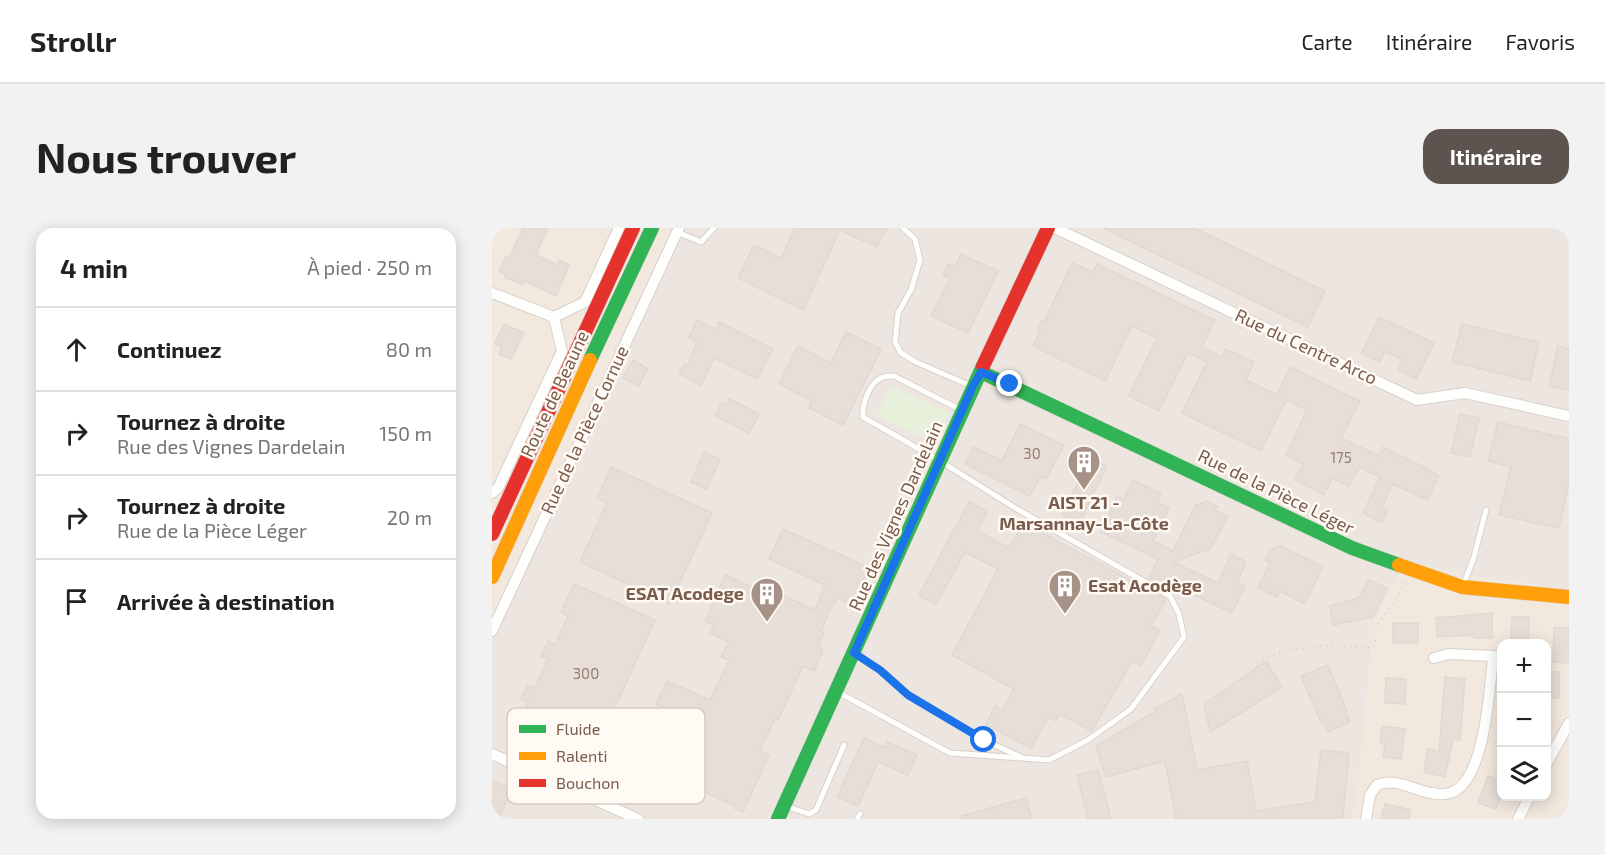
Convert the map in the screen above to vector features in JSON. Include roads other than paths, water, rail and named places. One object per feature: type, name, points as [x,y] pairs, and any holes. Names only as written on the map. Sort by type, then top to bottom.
[{"type":"street","name":"Route de Beaune","points":[[492,493],[498,488],[561,351],[554,317],[585,302],[619,228]]},
{"type":"street","name":"Route de Beaune","points":[[492,534],[633,228]]},
{"type":"street","name":"Route de Beaune","points":[[492,577],[539,470],[652,228]]},
{"type":"street","name":"Rue des Vignes Dardelain","points":[[777,819],[973,386],[1048,228]]},
{"type":"street","name":"Rue du Centre Arco","points":[[1054,228],[1417,400],[1465,393],[1569,416]]},
{"type":"street","name":"Rue de la Pièce Cornue","points":[[492,631],[678,230]]},
{"type":"street","points":[[492,293],[554,317]]},
{"type":"street","name":"Rue de la Pièce Léger","points":[[981,372],[1352,548],[1462,587],[1569,597]]},
{"type":"street","points":[[1366,819],[1370,795],[1377,785],[1384,782],[1442,794],[1451,793],[1467,779],[1479,750],[1485,727],[1497,657],[1448,654],[1434,658]]},
{"type":"street","points":[[1551,756],[1569,723]]},
{"type":"street","points":[[492,754],[507,761]]},
{"type":"street","points":[[1518,819],[1527,801]]},
{"type":"street","points":[[604,804],[638,819]]},
{"type":"lane","points":[[678,230],[701,242],[714,228]]},
{"type":"lane","points":[[903,228],[915,239],[920,260],[911,290],[898,312],[895,342],[902,353],[916,362],[973,386]]},
{"type":"lane","points":[[836,692],[950,753],[1049,760],[1088,740],[1131,709],[1184,638],[1179,614],[1170,596],[863,417],[862,406],[872,386],[882,377],[894,376],[963,411]]},
{"type":"lane","points":[[1462,587],[1474,557],[1486,510]]},
{"type":"lane","points":[[854,653],[880,670],[908,695],[984,740],[1023,758]]},
{"type":"lane","points":[[809,814],[816,810],[844,745]]},
{"type":"lane","points":[[784,805],[809,814],[815,819]]},
{"type":"place","name":"AIST 21 - Marsannay-La-Côte","points":[[1084,491]]},
{"type":"place","name":"Esat Acodège","points":[[1065,615]]},
{"type":"place","name":"ESAT Acodege","points":[[767,623]]}]
